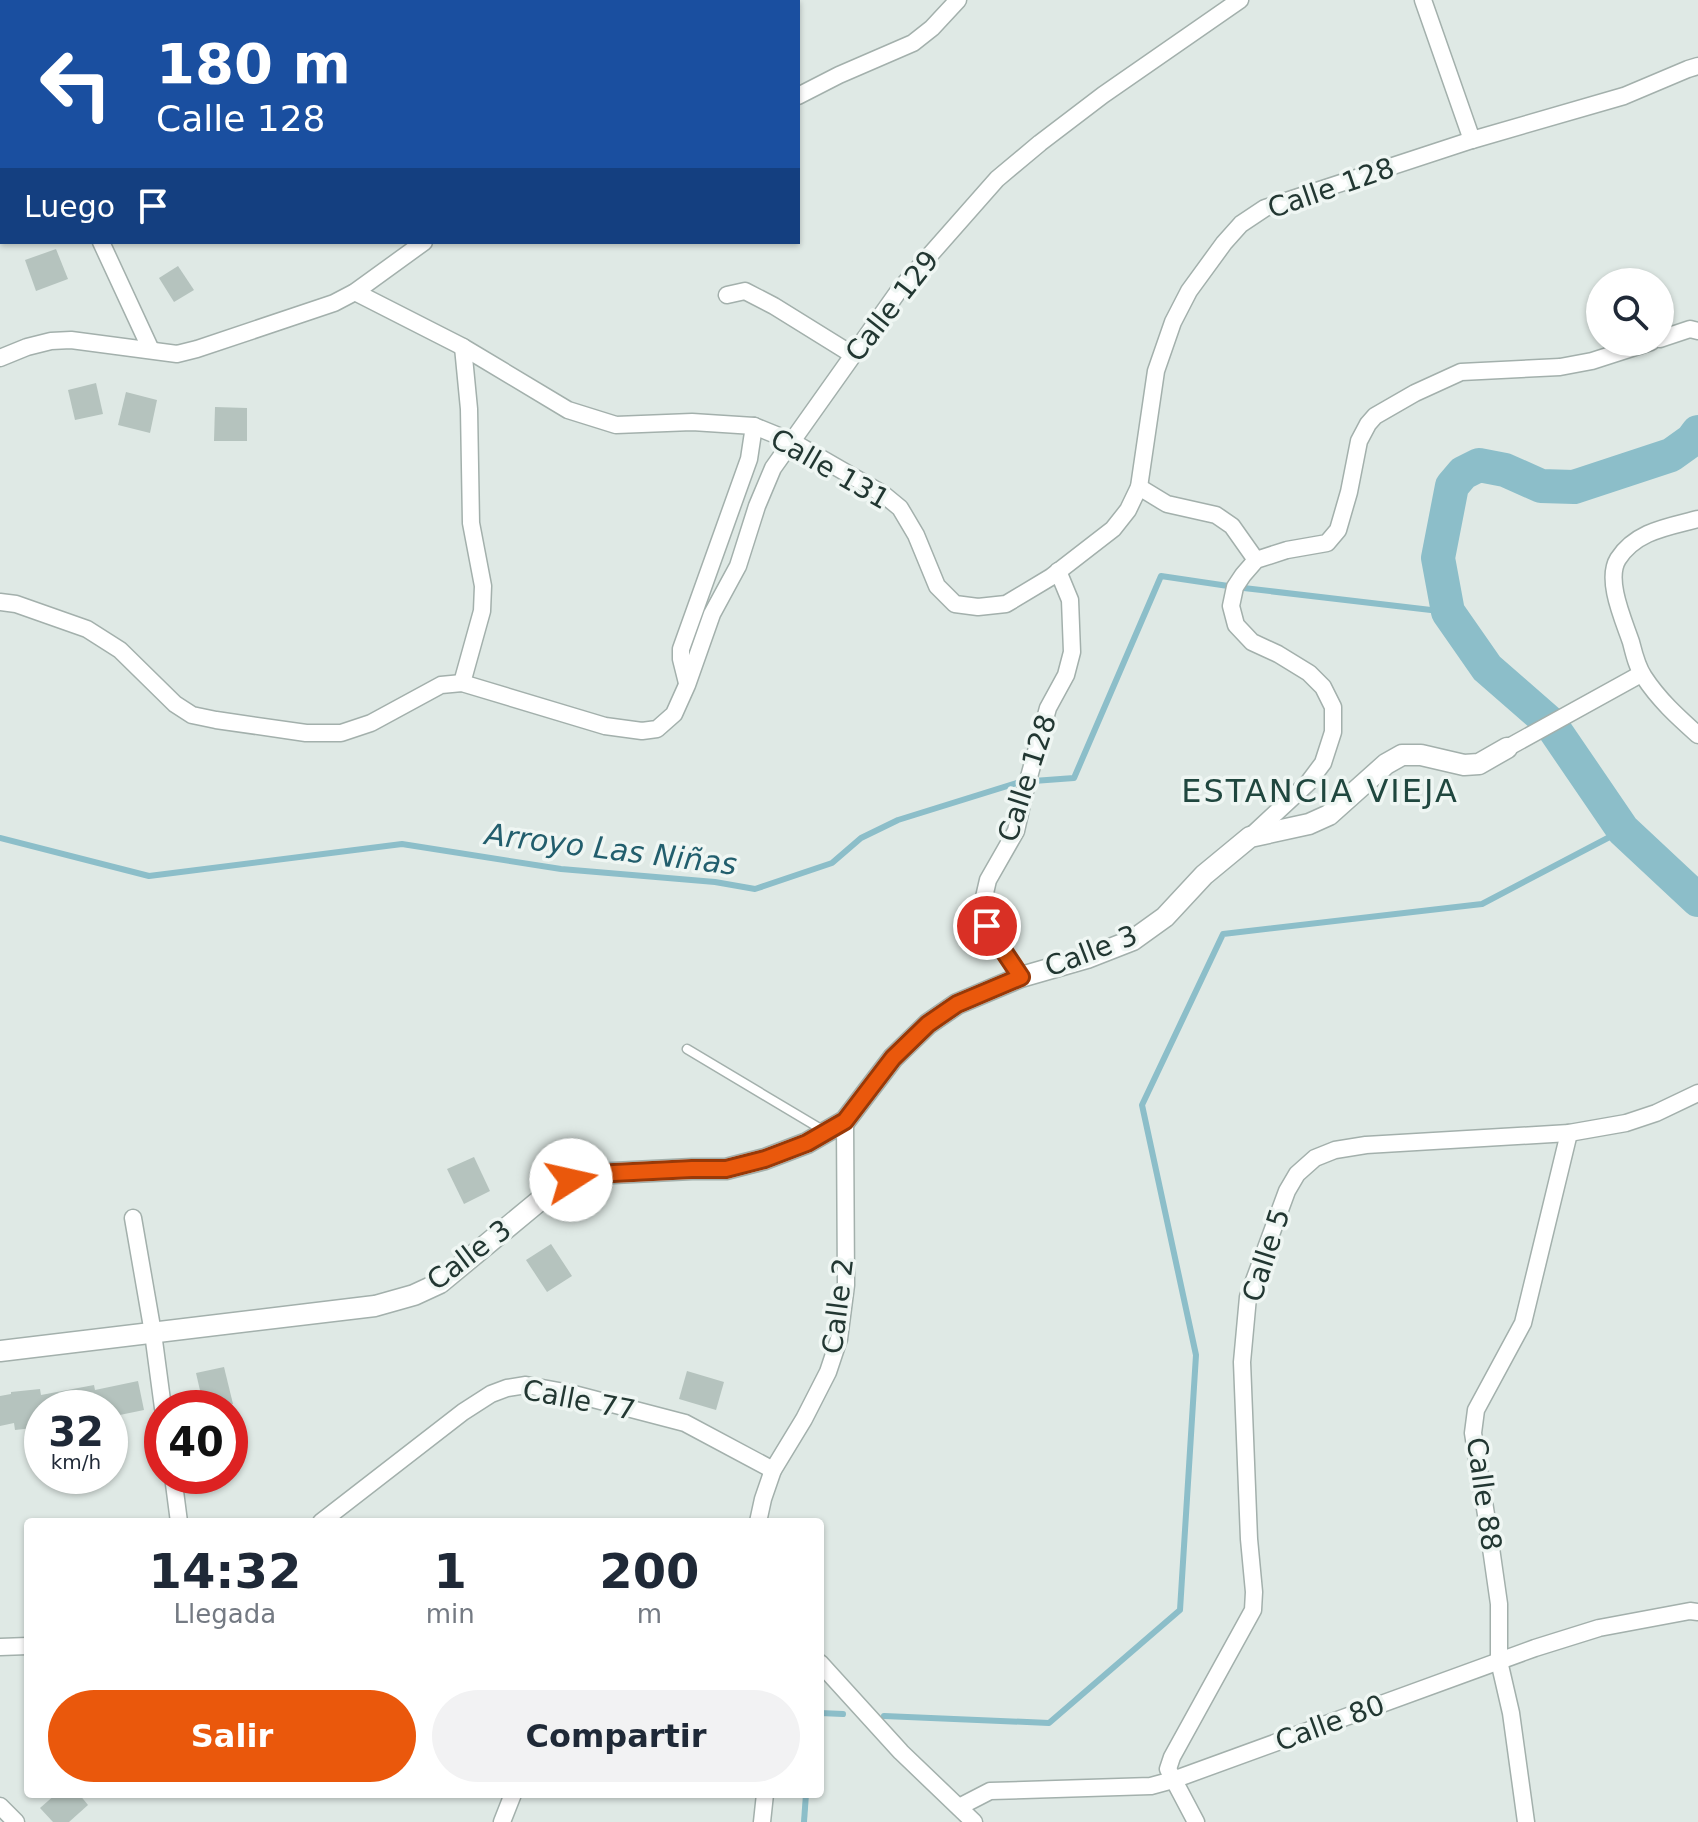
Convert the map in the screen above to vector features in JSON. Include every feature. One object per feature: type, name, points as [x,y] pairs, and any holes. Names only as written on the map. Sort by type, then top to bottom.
[{"type":"street","points":[[800,95],[913,43],[958,0]]},
{"type":"street","name":"Calle 129","points":[[462,683],[605,726],[642,731],[657,729],[674,714],[687,685],[712,614],[738,566],[773,468],[900,289],[997,179],[1103,95],[1240,0]]},
{"type":"street","points":[[1423,0],[1472,140]]},
{"type":"street","name":"Calle 128","points":[[1139,487],[1156,371],[1173,322],[1189,291],[1241,224],[1265,208],[1472,140],[1624,96],[1698,66]]},
{"type":"street","points":[[102,244],[151,350]]},
{"type":"street","points":[[0,358],[51,341],[71,340],[177,354],[197,349],[334,303],[355,292],[421,244]]},
{"type":"street","points":[[727,295],[745,291],[853,355]]},
{"type":"street","name":"Calle 131","points":[[355,292],[463,347],[568,410],[616,425],[692,422],[754,426],[791,441],[883,494],[900,508],[916,535],[937,586],[955,604],[978,607],[1006,604],[1051,577],[1113,529],[1128,510],[1139,487]]},
{"type":"street","points":[[1674,334],[1690,329],[1698,331]]},
{"type":"street","points":[[0,602],[16,604],[87,629],[120,650],[175,704],[192,715],[216,720],[306,733],[341,733],[371,723],[441,685],[462,683],[482,611],[483,586],[471,523],[469,409],[463,347]]},
{"type":"street","points":[[1250,837],[1308,783],[1323,763],[1333,732],[1333,707],[1323,687],[1309,673],[1252,642],[1236,625],[1231,606],[1235,587],[1256,560],[1287,550],[1327,543],[1338,530],[1359,441],[1375,416],[1461,372],[1560,367],[1608,356]]},
{"type":"street","points":[[687,685],[681,649],[749,459],[754,426]]},
{"type":"street","points":[[1139,487],[1167,504],[1216,515],[1232,526],[1256,560]]},
{"type":"street","points":[[1698,519],[1646,533],[1629,546],[1616,562],[1614,581],[1616,600],[1641,674],[1669,709],[1698,735]]},
{"type":"street","name":"Calle 128","points":[[1021,977],[987,926],[982,906],[988,880],[1016,831],[1048,708],[1066,675],[1072,652],[1070,600],[1058,571]]},
{"type":"street","points":[[1507,748],[1641,674]]},
{"type":"street","name":"Calle 3","points":[[0,1351],[375,1306],[414,1295],[440,1283],[550,1192],[571,1180],[594,1174],[726,1169],[807,1143],[845,1121],[893,1058],[928,1024],[957,1004],[1021,977],[1087,958],[1133,940],[1165,917],[1204,875],[1250,837],[1309,824],[1329,815],[1386,764],[1402,755],[1421,755],[1464,765],[1479,764],[1507,748]]},
{"type":"street","name":"Calle 5","points":[[1173,1780],[1168,1769],[1172,1757],[1253,1610],[1242,1362],[1244,1332],[1248,1297],[1287,1191],[1297,1174],[1315,1158],[1335,1150],[1366,1145],[1569,1133],[1626,1123],[1698,1093]]},
{"type":"street","name":"Calle 2","points":[[759,1518],[773,1470],[828,1372],[839,1339],[846,1285],[845,1121]]},
{"type":"street","name":"Calle 88","points":[[1526,1822],[1511,1713],[1499,1661],[1499,1604],[1473,1433],[1476,1410],[1523,1323],[1569,1133]]},
{"type":"street","points":[[133,1218],[161,1390]]},
{"type":"street","name":"Calle 77","points":[[326,1518],[463,1412],[491,1394],[526,1385],[570,1393],[685,1423],[773,1470]]},
{"type":"street","points":[[175,1494],[178,1518]]},
{"type":"street","name":"Calle 80","points":[[959,1807],[990,1791],[1151,1786],[1599,1628],[1695,1608]]},
{"type":"street","points":[[0,1647],[24,1646]]},
{"type":"street","points":[[824,1667],[901,1752],[974,1822]]},
{"type":"street","points":[[1173,1780],[1196,1822]]},
{"type":"street","points":[[502,1822],[511,1798]]},
{"type":"street","points":[[762,1822],[765,1798]]},
{"type":"street","points":[[0,1806],[16,1822]]},
{"type":"lane","points":[[687,1049],[826,1132]]},
{"type":"building","points":[[56,249],[68,279],[36,291],[25,260]]},
{"type":"building","points":[[178,266],[194,290],[174,302],[159,278]]},
{"type":"building","points":[[96,383],[103,414],[75,420],[68,390]]},
{"type":"building","points":[[126,392],[157,400],[150,433],[118,425]]},
{"type":"building","points":[[215,407],[247,408],[247,441],[214,441]]},
{"type":"building","points":[[474,1157],[490,1191],[464,1204],[447,1169]]},
{"type":"building","points":[[551,1244],[572,1276],[547,1292],[526,1260]]},
{"type":"building","points":[[224,1367],[230,1390],[200,1390],[196,1373]]},
{"type":"building","points":[[687,1371],[724,1382],[716,1410],[679,1399]]},
{"type":"building","points":[[138,1381],[144,1410],[128,1413],[128,1390],[95,1390]]},
{"type":"building","points":[[94,1385],[95,1390],[68,1390]]},
{"type":"building","points":[[24,1391],[24,1429],[15,1430],[14,1423],[0,1426],[0,1396]]},
{"type":"building","points":[[51,1798],[82,1798],[88,1805],[69,1822],[53,1822],[40,1808]]},
{"type":"waterway","points":[[1698,432],[1671,455],[1574,487],[1541,486],[1505,470],[1479,465],[1463,473],[1452,486],[1438,558],[1448,612],[1487,668],[1550,723],[1623,830],[1698,900]]},
{"type":"waterway","name":"Arroyo Las Niñas","points":[[0,838],[149,876],[402,844],[561,869],[715,882],[755,889],[832,863],[861,838],[898,820],[1020,782],[1074,778],[1161,576],[1448,612]]},
{"type":"waterway","points":[[884,1716],[1049,1723],[1180,1610],[1196,1355],[1142,1105],[1223,934],[1482,904],[1623,830]]},
{"type":"waterway","points":[[824,1713],[843,1714]]},
{"type":"waterway","points":[[804,1822],[806,1798]]},
{"type":"district","name":"ESTANCIA VIEJA","points":[[1320,791]]},
{"type":"route","points":[[571,1180],[594,1174],[726,1169],[807,1143],[845,1121],[893,1058],[928,1024],[957,1004],[1021,977],[987,926]]}]
